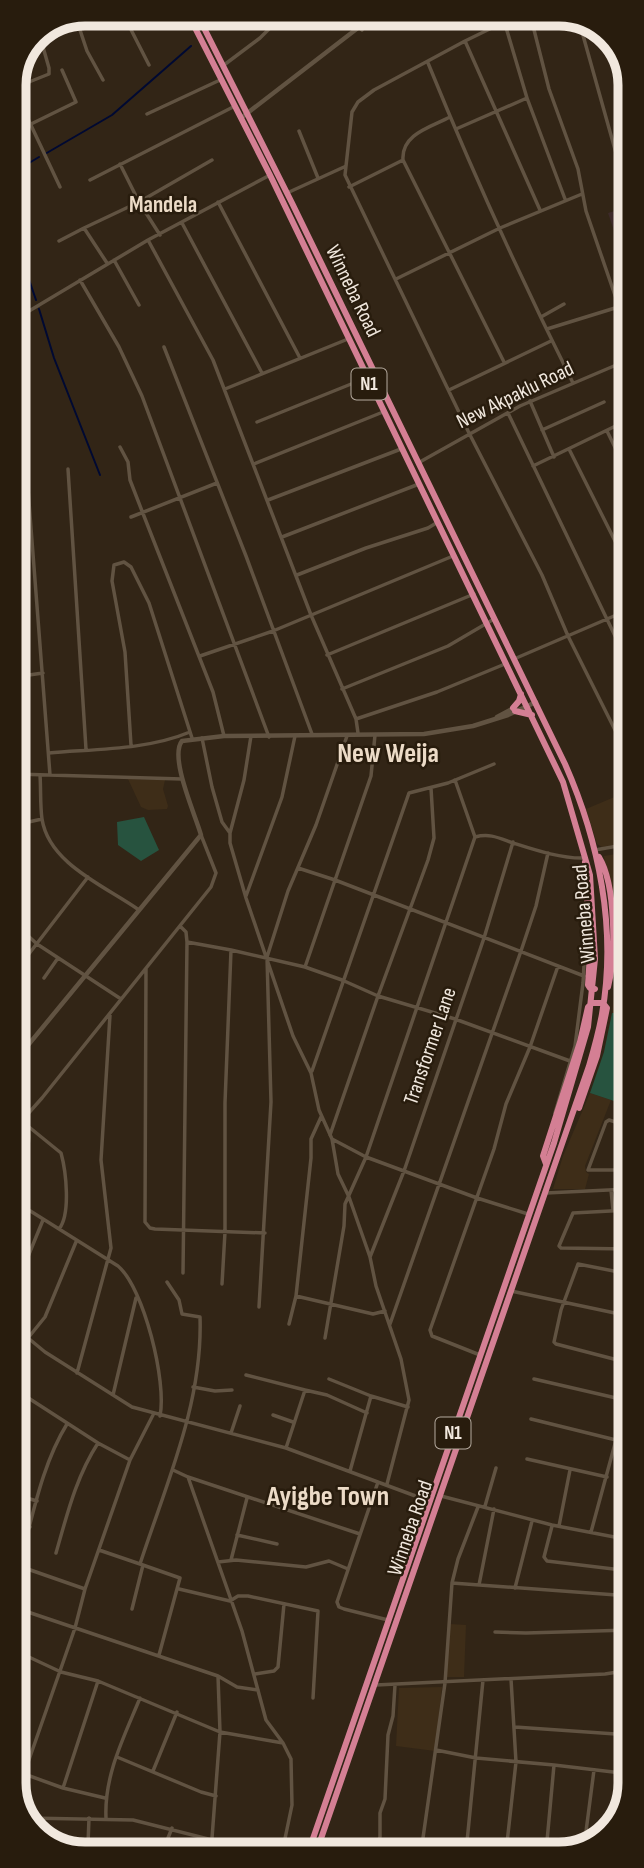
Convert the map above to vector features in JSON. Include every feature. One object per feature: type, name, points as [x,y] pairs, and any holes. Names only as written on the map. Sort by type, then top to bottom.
[{"type":"highway","name":"Winneba Road","points":[[199,27],[222,66],[270,175],[288,205],[418,463],[491,621],[534,700],[572,781],[596,851],[606,928],[603,1011],[589,1066],[320,1842]]},
{"type":"highway","name":"Winneba Road","points":[[199,27],[220,80],[235,106],[245,116],[287,193],[288,205],[366,378],[474,594],[491,621]]},
{"type":"highway","name":"Winneba Road","points":[[313,1842],[546,1164],[579,1061],[591,1011],[594,980],[593,905],[586,858],[563,782],[526,704],[511,661]]},
{"type":"highway","points":[[521,692],[514,710],[532,715]]},
{"type":"highway","points":[[551,754],[558,751]]},
{"type":"highway","points":[[586,858],[583,867],[590,954],[589,985],[590,988],[606,990],[612,971],[613,932],[605,872],[596,851]]},
{"type":"highway","points":[[546,1164],[543,1156],[577,1052],[587,1007],[592,1003],[603,1003],[607,1010],[600,1044],[584,1099],[568,1131]]},
{"type":"highway","points":[[483,1346],[483,1355],[489,1357]]},
{"type":"highway","points":[[446,1453],[454,1457]]},
{"type":"street","points":[[129,26],[149,65]]},
{"type":"street","points":[[222,66],[272,26]]},
{"type":"street","points":[[357,26],[360,29]]},
{"type":"street","points":[[245,116],[363,26]]},
{"type":"street","points":[[496,26],[374,90],[354,106],[344,167],[349,187],[469,433],[542,575],[568,636],[618,736]]},
{"type":"street","points":[[505,26],[527,98],[565,199]]},
{"type":"street","points":[[533,26],[549,89],[575,159],[582,194],[618,304]]},
{"type":"street","points":[[79,27],[87,51],[103,79]]},
{"type":"street","points":[[582,31],[618,160]]},
{"type":"street","points":[[465,41],[540,210]]},
{"type":"street","points":[[26,84],[49,74],[43,46]]},
{"type":"street","points":[[428,62],[551,341],[573,383]]},
{"type":"street","points":[[29,125],[76,102],[62,70]]},
{"type":"street","points":[[147,114],[220,80]]},
{"type":"street","points":[[456,129],[527,98]]},
{"type":"street","points":[[90,180],[235,106]]},
{"type":"street","points":[[450,117],[408,140],[402,151],[403,160],[504,362]]},
{"type":"street","points":[[26,118],[60,187]]},
{"type":"street","points":[[299,131],[318,178]]},
{"type":"street","points":[[59,241],[139,202],[212,160]]},
{"type":"street","points":[[349,187],[403,160]]},
{"type":"street","points":[[120,164],[139,202],[161,235]]},
{"type":"street","points":[[287,193],[344,167]]},
{"type":"street","points":[[26,313],[148,240],[270,175]]},
{"type":"street","points":[[396,279],[500,228],[582,194]]},
{"type":"street","points":[[218,202],[300,358]]},
{"type":"street","points":[[182,223],[262,373]]},
{"type":"street","points":[[84,228],[108,264]]},
{"type":"street","points":[[148,240],[201,335],[225,389],[311,615],[356,719],[358,733]]},
{"type":"street","points":[[114,260],[139,305]]},
{"type":"street","points":[[80,280],[127,363],[181,496],[269,737]]},
{"type":"street","points":[[541,317],[564,304]]},
{"type":"street","points":[[547,329],[618,307]]},
{"type":"street","points":[[225,389],[348,339]]},
{"type":"street","points":[[449,390],[551,341]]},
{"type":"street","points":[[164,347],[246,556],[312,736]]},
{"type":"street","name":"New Akpaklu Road","points":[[418,463],[530,401],[618,364]]},
{"type":"street","points":[[257,422],[366,378]]},
{"type":"street","points":[[530,401],[554,457]]},
{"type":"street","points":[[542,430],[604,402]]},
{"type":"street","points":[[254,464],[383,412]]},
{"type":"street","points":[[508,413],[618,642]]},
{"type":"street","points":[[533,466],[618,425]]},
{"type":"street","points":[[607,431],[618,454]]},
{"type":"street","points":[[120,447],[216,702],[224,736]]},
{"type":"street","points":[[268,500],[401,449]]},
{"type":"street","points":[[569,449],[618,547]]},
{"type":"street","points":[[26,459],[50,775]]},
{"type":"street","points":[[68,469],[86,749]]},
{"type":"street","points":[[131,517],[217,484]]},
{"type":"street","points":[[282,537],[419,484]]},
{"type":"street","points":[[297,575],[438,522]]},
{"type":"street","points":[[199,656],[273,631],[455,555]]},
{"type":"street","points":[[131,745],[125,652],[112,581],[114,565],[124,562],[131,567],[149,603],[191,735]]},
{"type":"street","points":[[327,654],[474,594]]},
{"type":"street","points":[[356,719],[437,692],[618,614]]},
{"type":"street","points":[[342,690],[449,646],[491,621]]},
{"type":"street","points":[[26,675],[43,673]]},
{"type":"street","points":[[49,753],[131,745],[191,735],[202,738],[433,733],[473,726],[534,700]]},
{"type":"street","points":[[259,1307],[271,1102],[267,957],[288,891],[348,734]]},
{"type":"street","points":[[305,967],[371,776],[375,734]]},
{"type":"street","points":[[26,1149],[29,1127],[26,1116],[110,1015],[215,880],[214,864],[201,835],[178,762],[178,746],[191,735]]},
{"type":"street","points":[[251,736],[230,844],[293,1036],[311,1073],[321,1116],[331,1137],[338,1174],[370,1257],[376,1286],[404,1372],[410,1400],[387,1484]]},
{"type":"street","points":[[246,898],[282,797],[295,737]]},
{"type":"street","points":[[202,738],[222,822],[230,833]]},
{"type":"street","points":[[311,1073],[409,793],[432,788],[494,764]]},
{"type":"street","points":[[26,774],[182,779]]},
{"type":"street","points":[[40,775],[42,820],[56,851],[88,877],[139,910]]},
{"type":"street","points":[[325,1338],[344,1226],[345,1204],[366,1157],[475,837],[455,780]]},
{"type":"street","points":[[331,1137],[434,838],[432,788]]},
{"type":"street","points":[[26,823],[42,820]]},
{"type":"street","points":[[26,1047],[201,835]]},
{"type":"street","points":[[475,837],[490,835],[548,853],[586,858]]},
{"type":"street","name":"Transformer Lane","points":[[370,1257],[404,1171],[484,938],[513,842]]},
{"type":"street","points":[[596,851],[618,846]]},
{"type":"street","points":[[390,1326],[521,951],[536,906],[548,853]]},
{"type":"street","points":[[298,868],[584,976]]},
{"type":"street","points":[[26,958],[88,877]]},
{"type":"street","points":[[555,1119],[556,1102],[576,1038],[584,976],[585,882]]},
{"type":"street","points":[[180,926],[186,932],[187,942],[183,1273]]},
{"type":"street","points":[[26,934],[121,999]]},
{"type":"street","points":[[187,942],[305,967],[342,979],[378,996],[455,1019],[570,1061]]},
{"type":"street","points":[[222,1284],[231,950]]},
{"type":"street","points":[[44,978],[58,958]]},
{"type":"street","points":[[480,1355],[432,1336],[430,1330],[494,1149],[506,1104],[530,1047],[558,967]]},
{"type":"street","points":[[146,969],[145,1222],[149,1228],[265,1233]]},
{"type":"street","points":[[77,1373],[111,1248],[100,1160],[110,1015]]},
{"type":"street","points":[[289,1324],[296,1296],[311,1139],[321,1116]]},
{"type":"street","points":[[618,1123],[609,1120],[606,1122],[588,1170],[618,1170]]},
{"type":"street","points":[[29,1127],[61,1153],[66,1203],[64,1223],[59,1229]]},
{"type":"street","points":[[331,1137],[366,1157],[528,1214]]},
{"type":"street","points":[[611,1190],[613,1210]]},
{"type":"street","points":[[546,1193],[618,1190]]},
{"type":"street","points":[[26,1209],[118,1266],[129,1277],[155,1351],[162,1405],[160,1416]]},
{"type":"street","points":[[618,1210],[573,1213],[559,1246],[618,1249]]},
{"type":"street","points":[[26,1262],[43,1220]]},
{"type":"street","points":[[76,1242],[45,1317],[28,1338],[132,1407],[286,1448],[429,1502]]},
{"type":"street","points":[[618,1272],[578,1264],[554,1343],[618,1360]]},
{"type":"street","points":[[132,1609],[142,1564],[188,1422],[202,1339],[200,1317],[182,1314],[179,1300],[167,1282]]},
{"type":"street","points":[[511,1291],[618,1314]]},
{"type":"street","points":[[113,1395],[136,1295]]},
{"type":"street","points":[[296,1296],[373,1314],[385,1311]]},
{"type":"street","points":[[246,1376],[327,1395],[367,1413]]},
{"type":"street","points":[[329,1379],[408,1407]]},
{"type":"street","points":[[534,1379],[618,1398]]},
{"type":"street","points":[[193,1387],[215,1391],[232,1390]]},
{"type":"street","points":[[286,1448],[304,1390]]},
{"type":"street","points":[[350,1471],[372,1396]]},
{"type":"street","points":[[26,1397],[97,1443],[130,1460]]},
{"type":"street","points":[[231,1433],[240,1406]]},
{"type":"street","points":[[26,1768],[61,1672],[85,1589],[130,1460],[153,1414]]},
{"type":"street","points":[[273,1415],[293,1422]]},
{"type":"street","points":[[531,1419],[616,1440]]},
{"type":"street","points":[[26,1540],[56,1444],[67,1424]]},
{"type":"street","points":[[591,1532],[618,1434]]},
{"type":"street","points":[[56,1553],[69,1506],[97,1443]]},
{"type":"street","points":[[527,1459],[607,1477]]},
{"type":"street","points":[[485,1507],[496,1468]]},
{"type":"street","points":[[173,1470],[360,1534]]},
{"type":"street","points":[[559,1526],[570,1470]]},
{"type":"street","points":[[188,1477],[255,1674],[266,1720],[291,1759],[292,1795],[284,1842]]},
{"type":"street","points":[[378,1481],[338,1597],[339,1607],[388,1620]]},
{"type":"street","points":[[439,1495],[532,1521],[618,1537]]},
{"type":"street","points":[[231,1560],[247,1497]]},
{"type":"street","points":[[26,1498],[37,1501]]},
{"type":"street","points":[[422,1842],[444,1683],[452,1583],[478,1507]]},
{"type":"street","points":[[479,1585],[494,1509]]},
{"type":"street","points":[[515,1588],[532,1521]]},
{"type":"street","points":[[552,1525],[544,1557],[547,1561],[618,1570]]},
{"type":"street","points":[[26,1526],[30,1527]]},
{"type":"street","points":[[237,1535],[277,1544]]},
{"type":"street","points":[[99,1550],[178,1576],[181,1582],[159,1655]]},
{"type":"street","points":[[218,1562],[231,1560],[306,1567],[329,1561],[348,1569]]},
{"type":"street","points":[[26,1569],[85,1589]]},
{"type":"street","points":[[452,1583],[618,1595]]},
{"type":"street","points":[[179,1588],[230,1601],[238,1596],[248,1596],[319,1612],[313,1698]]},
{"type":"street","points":[[255,1674],[274,1671],[278,1667],[284,1604]]},
{"type":"street","points":[[26,1611],[159,1655],[218,1676],[237,1686],[258,1690]]},
{"type":"street","points":[[495,1632],[618,1630]]},
{"type":"street","points":[[26,1661],[28,1656],[61,1672],[98,1681],[220,1731],[283,1743]]},
{"type":"street","points":[[374,1685],[618,1673]]},
{"type":"street","points":[[212,1838],[220,1731],[218,1676]]},
{"type":"street","points":[[507,1842],[516,1762],[510,1679]]},
{"type":"street","points":[[467,1842],[483,1680]]},
{"type":"street","points":[[63,1788],[98,1681]]},
{"type":"street","points":[[378,1842],[380,1815],[385,1799],[388,1735],[396,1685]]},
{"type":"street","points":[[106,1818],[105,1798],[116,1757],[140,1698]]},
{"type":"street","points":[[153,1771],[177,1712]]},
{"type":"street","points":[[514,1727],[618,1734]]},
{"type":"street","points":[[436,1750],[476,1758],[618,1773]]},
{"type":"street","points":[[116,1757],[216,1796]]},
{"type":"street","points":[[547,1842],[554,1765]]},
{"type":"street","points":[[585,1836],[593,1770]]},
{"type":"street","points":[[26,1775],[63,1788],[105,1798]]},
{"type":"street","points":[[88,1842],[89,1818]]},
{"type":"street","points":[[39,1820],[133,1820],[226,1842]]},
{"type":"street","points":[[166,1842],[172,1828]]},
{"type":"shaded area","points":[[618,210],[618,242],[608,213]]},
{"type":"shaded area","points":[[128,779],[165,780],[163,789],[167,809],[148,810],[141,807]]},
{"type":"shaded area","points":[[618,796],[618,844],[602,847],[597,844],[586,809]]},
{"type":"shaded area","points":[[618,854],[618,1013],[612,1013],[615,945],[604,856]]},
{"type":"shaded area","points":[[590,1093],[611,1100],[585,1166],[589,1174],[585,1189],[553,1189],[563,1156]]},
{"type":"shaded area","points":[[450,1624],[466,1625],[464,1677],[445,1677]]},
{"type":"shaded area","points":[[442,1687],[435,1751],[396,1746],[399,1688]]},
{"type":"green space","points":[[144,817],[159,850],[141,861],[118,845],[117,822]]},
{"type":"green space","points":[[612,1013],[618,1013],[618,1102],[590,1093],[604,1052]]},
{"type":"waterway","points":[[45,154],[112,115],[191,46]]},
{"type":"waterway","points":[[26,165],[39,157]]},
{"type":"waterway","points":[[26,271],[36,300]]},
{"type":"waterway","points":[[39,309],[54,358],[100,475]]},
{"type":"district","name":"Mandela","points":[[163,205]]},
{"type":"district","name":"New Weija","points":[[388,753]]},
{"type":"district","name":"Ayigbe Town","points":[[328,1496]]}]
